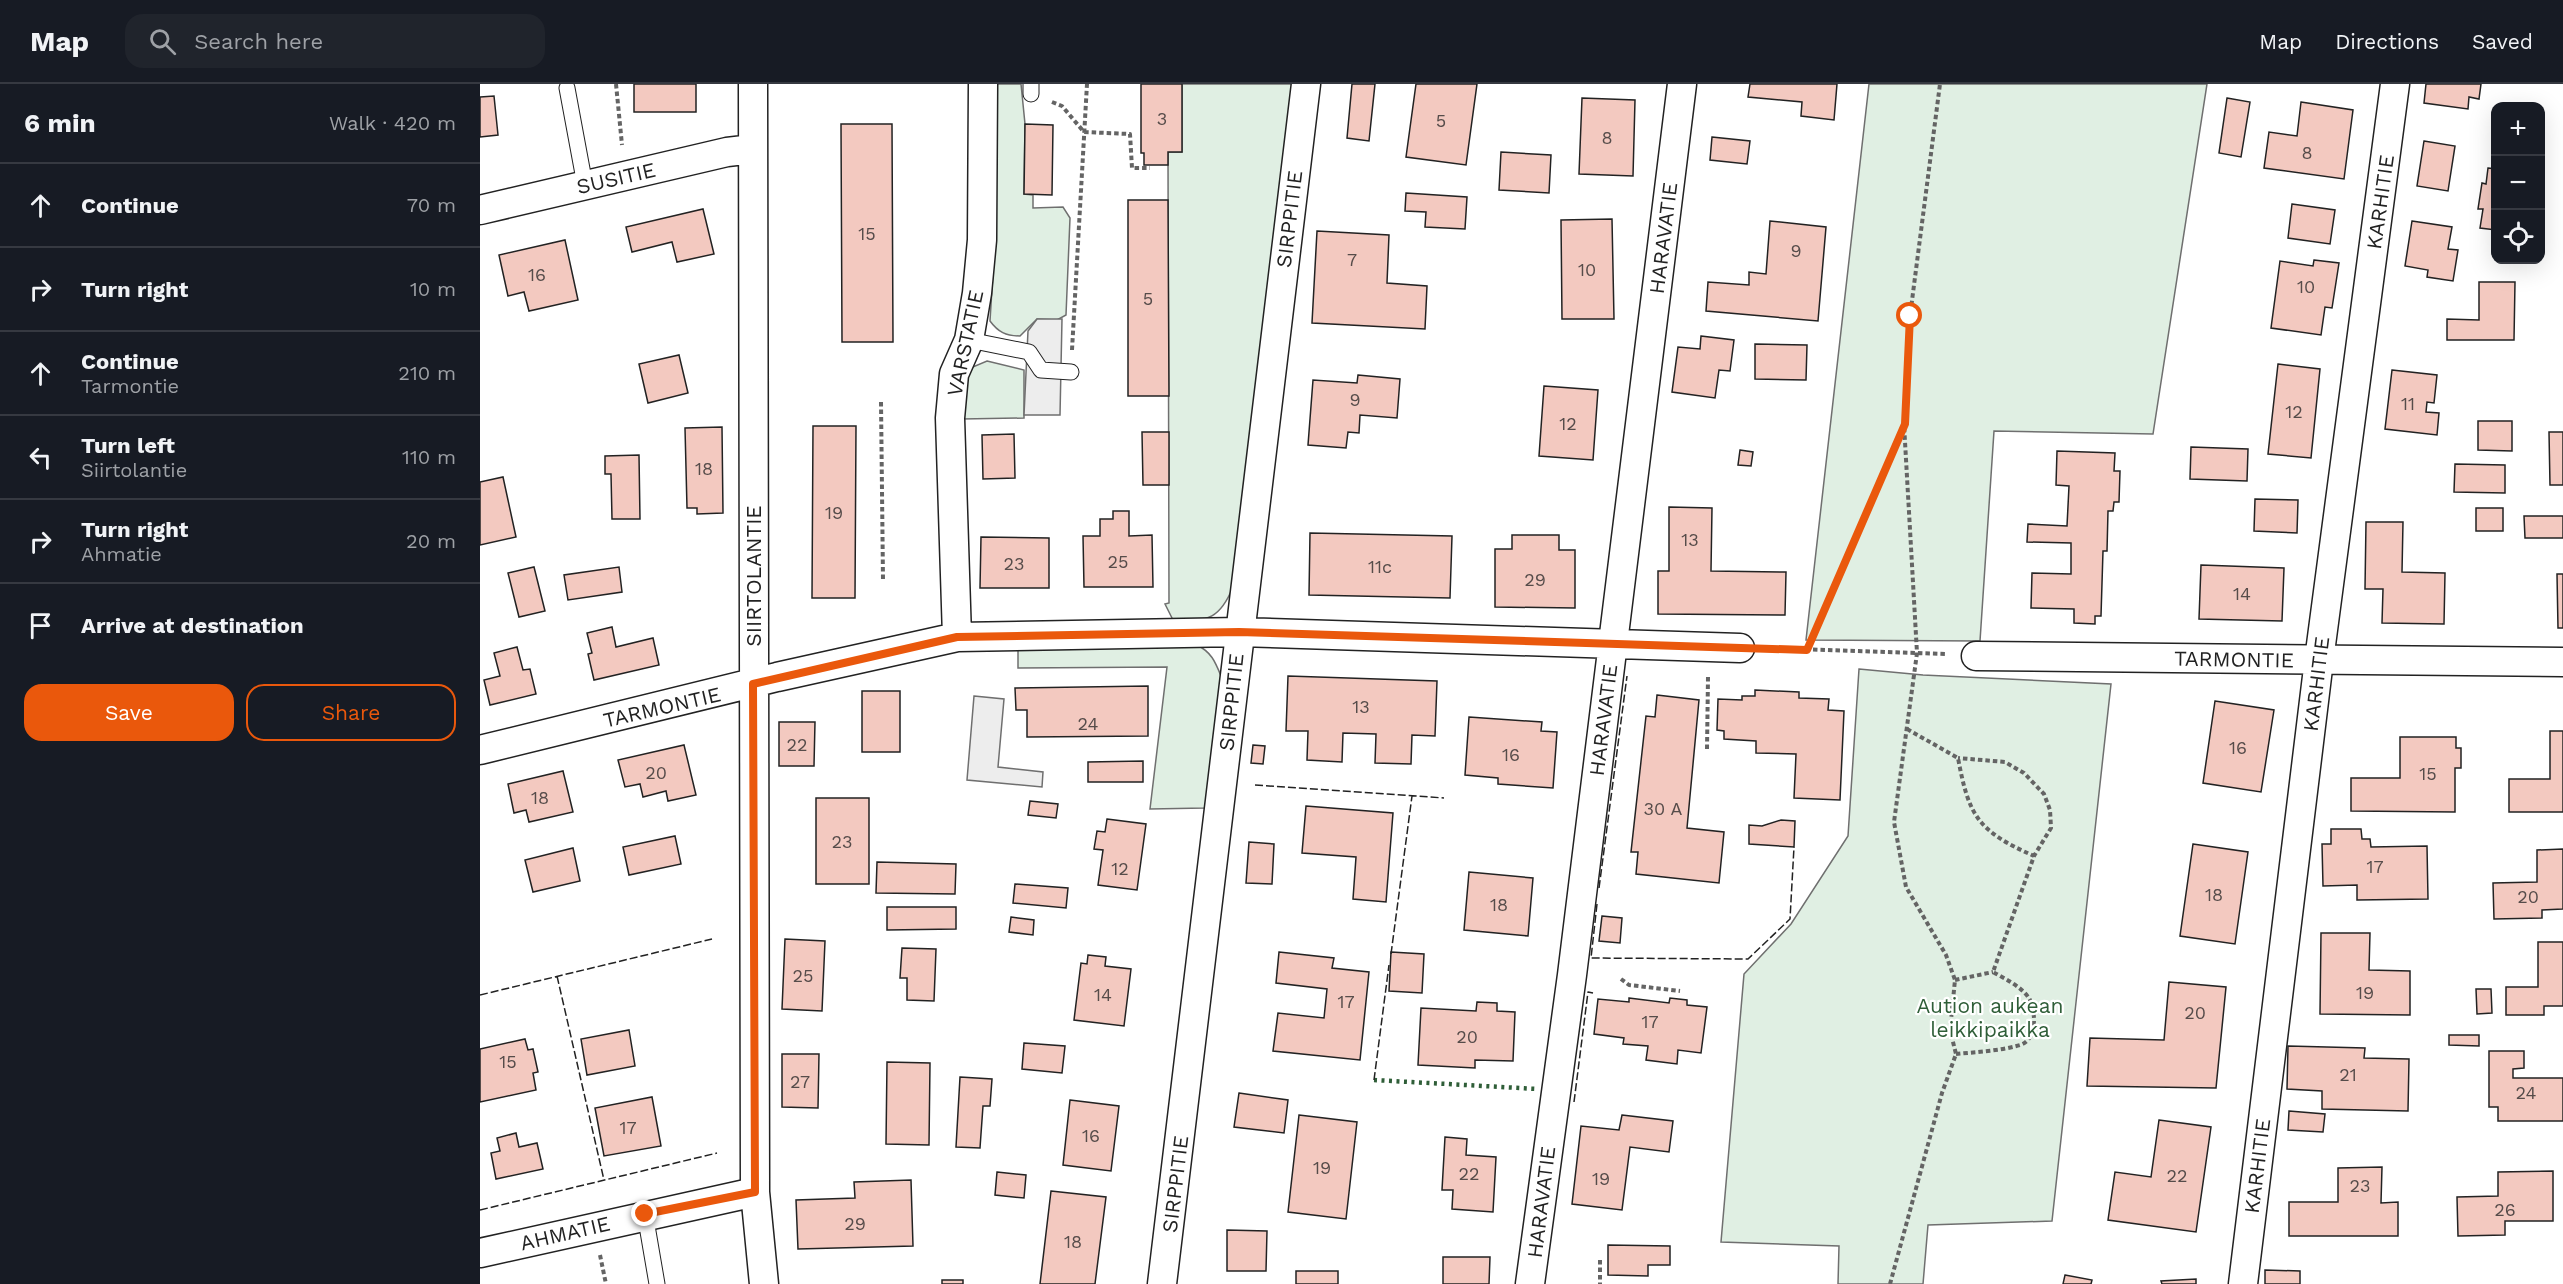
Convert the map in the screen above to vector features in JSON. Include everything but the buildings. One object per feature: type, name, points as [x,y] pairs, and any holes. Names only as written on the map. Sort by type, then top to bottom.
[{"type":"street","name":"SIIRTOLANTIE","points":[[753,84],[755,1192],[764,1284]]},
{"type":"street","name":"VARSTATIE","points":[[957,637],[950,418],[954,374],[969,340],[982,240],[983,84]]},
{"type":"street","name":"SIRPPITIE","points":[[1162,1284],[1306,84]]},
{"type":"street","name":"HARAVATIE","points":[[1530,1284],[1682,84]]},
{"type":"street","name":"KARHITIE","points":[[2243,1284],[2319,660],[2395,84]]},
{"type":"street","name":"SUSITIE","points":[[480,210],[727,152],[753,149]]},
{"type":"street","name":"TARMONTIE","points":[[480,750],[957,637],[1239,632],[1740,648]]},
{"type":"street","name":"TARMONTIE","points":[[1976,656],[2563,662]]},
{"type":"street","name":"AHMATIE","points":[[480,1252],[645,1214],[755,1192]]},
{"type":"lane","points":[[567,88],[585,185]]},
{"type":"lane","points":[[969,340],[1029,352],[1041,370],[1071,372]]},
{"type":"lane","points":[[645,1214],[657,1284]]},
{"type":"path","points":[[616,84],[625,176]]},
{"type":"path","points":[[1071,372],[1087,84]]},
{"type":"path","points":[[1890,1284],[1942,1093],[1956,1054],[1950,1030],[1955,980],[1946,955],[1906,887],[1894,822],[1917,652],[1905,424],[1910,316],[1940,84]]},
{"type":"path","points":[[1031,89],[1062,106],[1084,132],[1130,134],[1132,168],[1150,168]]},
{"type":"path","points":[[881,402],[883,580]]},
{"type":"path","points":[[1807,650],[1905,424]]},
{"type":"path","points":[[1707,749],[1708,646]]},
{"type":"path","points":[[1740,648],[1917,652],[1976,656]]},
{"type":"path","points":[[1907,729],[1958,758],[2005,762],[2024,773],[2044,794],[2050,810],[2051,828],[2034,856],[1993,972]]},
{"type":"path","points":[[1958,758],[1966,799],[1980,824],[2003,842],[2034,856]]},
{"type":"path","points":[[1955,980],[1993,972],[2017,986],[2030,1000],[2034,1022],[2032,1035],[2023,1045],[1956,1054]]},
{"type":"path","points":[[1621,979],[1629,985],[1680,991]]},
{"type":"path","points":[[598,1249],[606,1284]]},
{"type":"path","points":[[1600,1260],[1600,1284]]},
{"type":"green space","points":[[994,84],[1021,84],[1025,124],[1024,194],[1033,195],[1033,208],[1063,207],[1070,218],[1066,315],[1057,320],[1037,319],[1020,336],[1003,333],[990,321],[995,240]]},
{"type":"green space","points":[[1182,84],[1295,84],[1233,587],[1223,607],[1211,616],[1174,622],[1165,604],[1169,603],[1168,152],[1182,152]]},
{"type":"green space","points":[[1869,84],[2207,84],[2153,434],[1994,431],[1980,641],[1806,640]]},
{"type":"green space","points":[[987,361],[1024,370],[1024,418],[962,419],[968,369]]},
{"type":"green space","points":[[1197,645],[1212,658],[1221,676],[1208,805],[1205,808],[1150,809],[1167,667],[1018,668],[1018,651],[1022,647]]},
{"type":"green space","name":"Aution aukean leikkipaikka","points":[[1859,669],[1923,675],[2111,684],[2052,1221],[1928,1225],[1923,1284],[1838,1284],[1839,1246],[1721,1242],[1744,974],[1791,924],[1848,836]]},
{"type":"shaded area","points":[[1037,319],[1062,319],[1060,415],[1024,415],[1028,331]]},
{"type":"shaded area","points":[[974,696],[1004,699],[998,767],[1043,772],[1042,787],[967,780]]},
{"type":"hedge","points":[[1374,1080],[1538,1089]]},
{"type":"fence","points":[[1599,888],[1627,676]]},
{"type":"fence","points":[[1255,785],[1444,798]]},
{"type":"fence","points":[[1391,954],[1412,796]]},
{"type":"fence","points":[[1597,904],[1591,958],[1748,959],[1790,919],[1794,847]]},
{"type":"fence","points":[[480,995],[712,939]]},
{"type":"fence","points":[[1374,1080],[1389,965]]},
{"type":"fence","points":[[557,976],[604,1180]]},
{"type":"fence","points":[[1574,1102],[1588,992],[1593,993]]},
{"type":"fence","points":[[480,1210],[717,1153]]},
{"type":"route","points":[[645,1214],[755,1192],[753,684],[957,637],[1006,638],[1239,632],[1807,650],[1905,424],[1910,316]]}]
